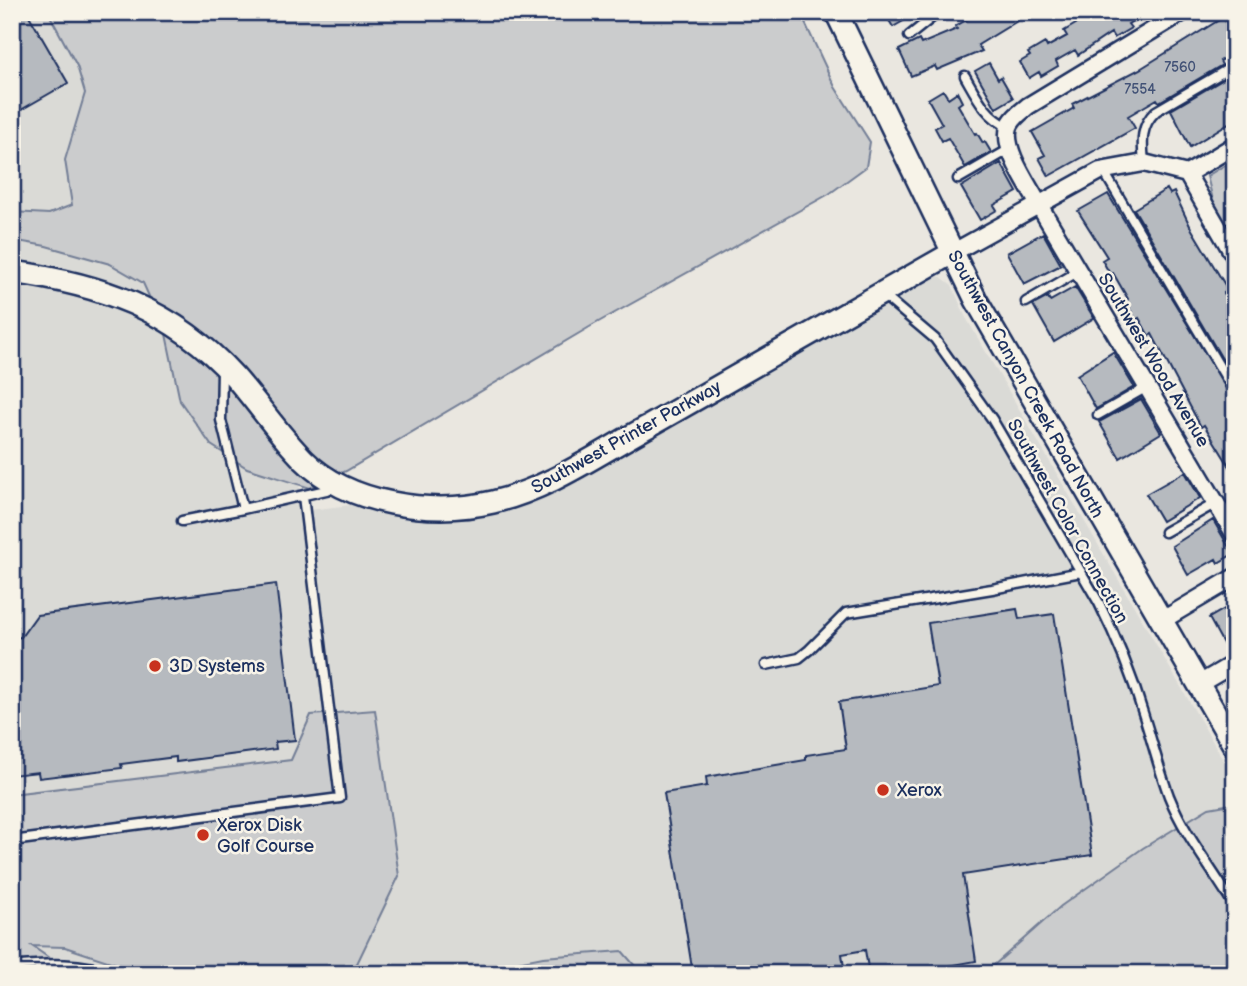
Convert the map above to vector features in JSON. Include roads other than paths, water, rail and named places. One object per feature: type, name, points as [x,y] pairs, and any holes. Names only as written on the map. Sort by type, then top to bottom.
[{"type":"street","name":"Southwest Canyon Creek Road North","points":[[835,12],[952,253],[1002,346],[1235,747]]},
{"type":"street","points":[[1010,149],[1009,127],[1017,115],[1028,106],[1183,12]]},
{"type":"street","points":[[952,253],[1103,170],[1144,163],[1187,174],[1235,145]]},
{"type":"street","name":"Southwest Wood Avenue","points":[[1010,149],[1040,205],[1235,535]]},
{"type":"street","points":[[1187,174],[1234,255]]},
{"type":"street","name":"Southwest Printer Parkway","points":[[12,272],[115,294],[170,322],[197,341],[222,365],[301,457],[341,487],[383,501],[410,505],[477,505],[516,496],[571,469],[952,253]]},
{"type":"street","points":[[1161,621],[1235,577]]},
{"type":"street","points":[[1199,684],[1235,663]]},
{"type":"lane","points":[[909,36],[939,12]]},
{"type":"lane","points":[[1144,163],[1142,131],[1147,119],[1156,111],[1235,65]]},
{"type":"lane","points":[[965,76],[986,111],[1009,127]]},
{"type":"lane","points":[[958,179],[1010,149]]},
{"type":"lane","points":[[1103,170],[1235,393]]},
{"type":"lane","points":[[1026,303],[1079,271]]},
{"type":"lane","name":"Southwest Color Connection","points":[[881,293],[935,339],[973,390],[1081,572],[1113,632],[1179,818],[1235,907]]},
{"type":"lane","points":[[222,365],[221,420],[243,509]]},
{"type":"lane","points":[[1098,415],[1148,386]]},
{"type":"lane","points":[[182,521],[341,487]]},
{"type":"lane","points":[[12,841],[340,798],[303,496]]},
{"type":"lane","points":[[1165,532],[1216,503]]},
{"type":"lane","points":[[766,665],[799,658],[846,612],[1081,572]]},
{"type":"lane","points":[[12,967],[65,963],[93,966],[116,974]]},
{"type":"place","name":"3D Systems","points":[[155,666]]},
{"type":"place","name":"Xerox","points":[[883,790]]},
{"type":"place","name":"Xerox Disk Golf Course","points":[[203,835]]}]
